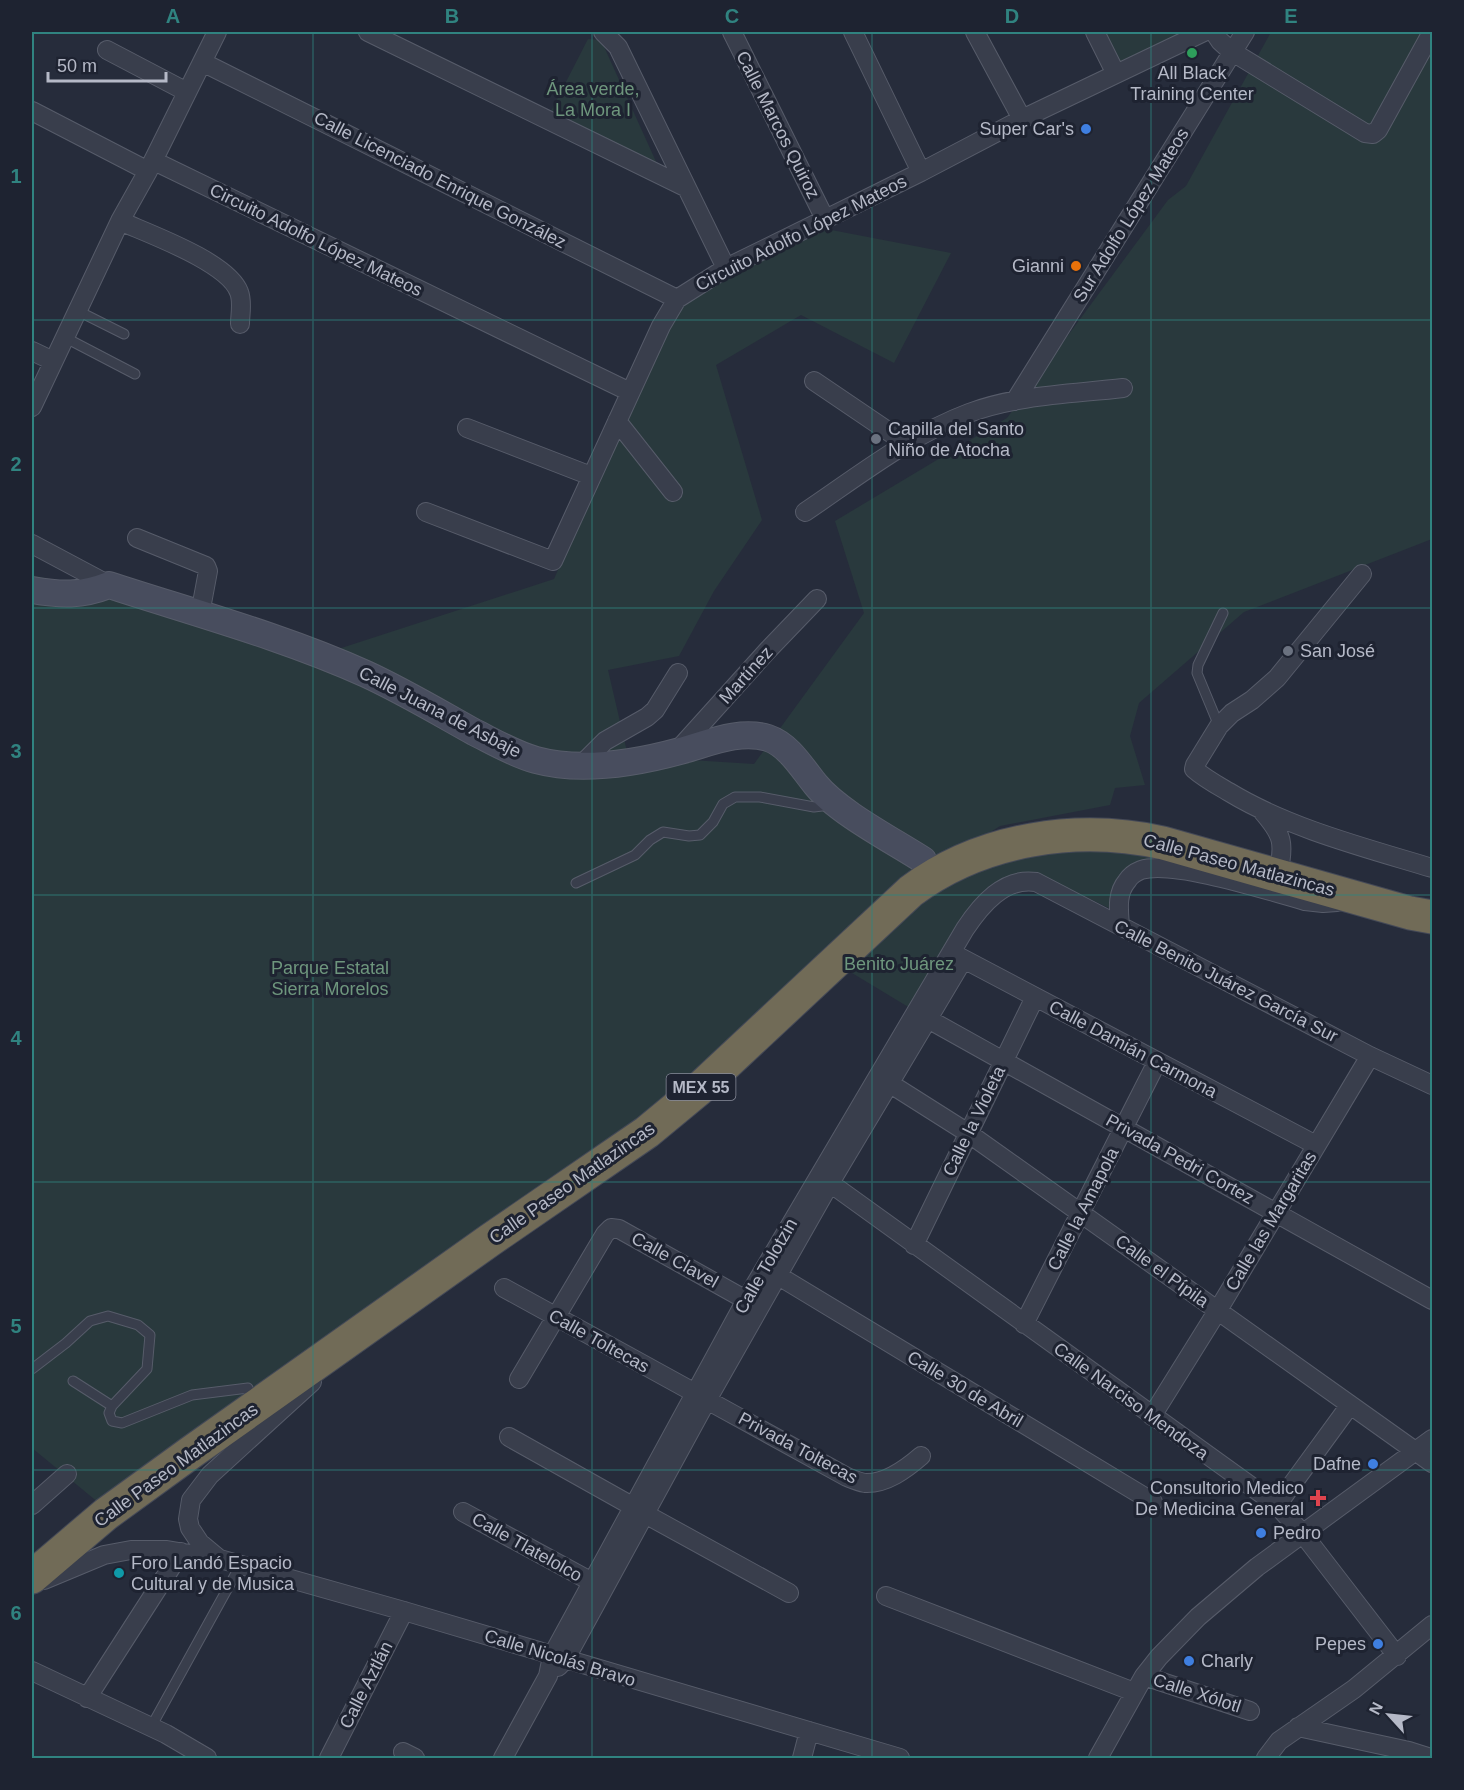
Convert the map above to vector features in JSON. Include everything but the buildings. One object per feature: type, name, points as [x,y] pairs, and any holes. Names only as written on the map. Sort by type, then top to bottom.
[{"type":"highway","name":"Calle Paseo Matlazincas","points":[[32,1577],[106,1514],[342,1347],[487,1231],[674,1088],[886,888],[923,860],[969,839],[1014,824],[1059,817],[1100,815],[1133,817],[1162,822],[1280,865],[1355,897],[1432,917]]},
{"type":"highway","name":"Calle Paseo Matlazincas","points":[[32,1552],[83,1509],[249,1388],[487,1231],[647,1132],[678,1107],[911,891],[942,870],[973,857],[1040,839],[1069,835],[1106,835],[1133,837],[1432,897]]},
{"type":"street","points":[[32,407],[76,310],[217,32]]},
{"type":"street","points":[[368,32],[685,187]]},
{"type":"street","points":[[603,32],[618,47],[726,268]]},
{"type":"street","name":"Calle Marcos Quiroz","points":[[732,32],[825,219]]},
{"type":"street","points":[[853,32],[921,172]]},
{"type":"street","points":[[975,32],[1022,119]]},
{"type":"street","points":[[1095,32],[1116,75]]},
{"type":"street","name":"Circuito Adolfo López Mateos","points":[[32,111],[630,392],[661,326],[677,299],[726,268],[921,172],[1022,119],[1204,32]]},
{"type":"street","points":[[1214,32],[1231,51],[1365,133],[1373,134],[1378,130],[1432,32]]},
{"type":"street","name":"Sur Adolfo López Mateos","points":[[1015,401],[1231,51],[1245,32]]},
{"type":"street","points":[[107,50],[187,92]]},
{"type":"street","name":"Calle Licenciado Enrique González","points":[[202,62],[677,299]]},
{"type":"street","points":[[120,221],[201,258],[226,274],[239,292],[240,324]]},
{"type":"street","points":[[32,351],[52,361]]},
{"type":"street","points":[[814,381],[907,444]]},
{"type":"street","points":[[805,512],[907,444],[969,413],[1015,401],[1123,388]]},
{"type":"street","points":[[426,512],[549,561],[555,559],[630,392]]},
{"type":"street","points":[[617,421],[673,492]]},
{"type":"street","points":[[467,428],[591,476]]},
{"type":"street","points":[[137,538],[206,566],[208,571],[201,614]]},
{"type":"street","points":[[32,544],[109,585]]},
{"type":"street","points":[[1362,574],[1277,678],[1219,726],[1194,769],[1262,811],[1432,868]]},
{"type":"street","points":[[32,590],[77,595],[109,585]]},
{"type":"street","name":"Calle Juana de Asbaje","points":[[109,585],[339,662],[506,748],[535,760],[580,766],[609,764],[676,752],[738,736],[766,738],[784,747],[817,786],[837,804],[923,860]]},
{"type":"street","name":"Martínez","points":[[676,752],[817,599]]},
{"type":"street","points":[[580,766],[605,741],[655,710],[678,673]]},
{"type":"street","points":[[1262,811],[1280,836],[1280,865]]},
{"type":"street","points":[[1120,926],[1119,897],[1122,888],[1133,875],[1149,869],[1169,868],[1190,872],[1313,903],[1335,903],[1355,897]]},
{"type":"street","name":"Calle Benito Juárez García Sur","points":[[1019,881],[1036,882],[1370,1056],[1432,1085]]},
{"type":"street","name":"Calle Tolotzin","points":[[701,1396],[777,1275],[928,1019],[972,918],[984,904],[1011,883],[1019,881]]},
{"type":"street","name":"Calle Tolotzin","points":[[503,1758],[701,1396],[746,1300],[957,956]]},
{"type":"street","name":"Calle Damián Carmona","points":[[957,956],[1316,1145]]},
{"type":"street","name":"Calle la Violeta","points":[[914,1245],[1035,997]]},
{"type":"street","name":"Privada Pedri Cortez","points":[[928,1019],[1432,1300]]},
{"type":"street","name":"Calle las Margaritas","points":[[1152,1416],[1370,1056]]},
{"type":"street","name":"Calle la Amapola","points":[[1024,1324],[1157,1062]]},
{"type":"street","name":"Calle el Pípila","points":[[889,1083],[968,1132],[1432,1463]]},
{"type":"street","name":"Calle Narciso Mendoza","points":[[830,1183],[1276,1505],[1303,1534],[1397,1656]]},
{"type":"street","name":"Calle Clavel","points":[[556,1317],[605,1234],[611,1228],[619,1229],[746,1300]]},
{"type":"street","name":"Calle 30 de Abril","points":[[777,1275],[1153,1502]]},
{"type":"street","name":"Calle Toltecas","points":[[504,1288],[701,1396]]},
{"type":"street","points":[[519,1379],[556,1317]]},
{"type":"street","name":"Calle Nicolás Bravo","points":[[220,1559],[200,1543],[190,1527],[189,1509],[195,1493],[210,1475],[296,1398],[342,1347]]},
{"type":"street","name":"Privada Toltecas","points":[[701,1396],[860,1482],[884,1479],[905,1470],[921,1456]]},
{"type":"street","points":[[1276,1505],[1350,1405]]},
{"type":"street","points":[[510,1437],[789,1593]]},
{"type":"street","points":[[1098,1758],[1144,1676],[1176,1638],[1219,1597],[1257,1567],[1432,1439]]},
{"type":"street","points":[[32,1505],[67,1473]]},
{"type":"street","name":"Calle Tolotzin","points":[[559,1658],[592,1582],[639,1510]]},
{"type":"street","name":"Calle Tlatelolco","points":[[463,1512],[592,1582]]},
{"type":"street","name":"Calle Nicolás Bravo","points":[[32,1586],[81,1563],[104,1555],[131,1550],[181,1552],[220,1559],[900,1758]]},
{"type":"street","points":[[87,1698],[181,1552]]},
{"type":"street","points":[[886,1596],[1134,1692]]},
{"type":"street","name":"Calle Aztlán","points":[[329,1758],[404,1611]]},
{"type":"street","points":[[1266,1758],[1279,1741],[1354,1689],[1432,1625]]},
{"type":"street","points":[[32,1671],[151,1727],[207,1758]]},
{"type":"street","name":"Calle Xólotl","points":[[1144,1676],[1250,1711]]},
{"type":"street","points":[[1298,1727],[1409,1751],[1431,1758]]},
{"type":"street","points":[[802,1758],[809,1731]]},
{"type":"lane","points":[[76,310],[124,334]]},
{"type":"lane","points":[[64,337],[135,374]]},
{"type":"lane","points":[[1219,726],[1197,674],[1198,665],[1223,613]]},
{"type":"lane","points":[[576,883],[635,855],[656,835],[663,832],[689,836],[700,835],[713,822],[723,804],[735,797],[760,797],[814,807],[837,804]]},
{"type":"lane","points":[[32,1369],[90,1322],[108,1316],[138,1325],[150,1335],[147,1369],[112,1407],[109,1413],[112,1421],[122,1423],[192,1395],[249,1388]]},
{"type":"lane","points":[[73,1381],[112,1407]]},
{"type":"lane","points":[[151,1727],[240,1566]]},
{"type":"green space","points":[[1103,32],[1189,32],[1119,64]]},
{"type":"green space","name":"Parque Estatal Sierra Morelos","points":[[1271,32],[1432,32],[1432,539],[1244,612],[1139,703],[1130,736],[1145,785],[1115,788],[1110,805],[1000,826],[920,878],[692,1087],[105,1508],[32,1448],[32,575],[199,614],[329,652],[554,579],[673,307],[723,275],[821,228],[951,253],[894,363],[801,315],[716,365],[762,520],[714,591],[679,656],[608,670],[628,756],[754,764],[864,613],[835,521],[1007,418],[1168,200],[1186,186]]},
{"type":"green space","name":"Área verde, La Mora I","points":[[588,39],[601,40],[658,166],[549,115]]},
{"type":"green space","name":"Benito Juárez","points":[[1074,844],[1160,854],[1133,867],[1113,910],[1036,873],[1019,874],[910,1008],[847,970],[923,897],[982,866]]},
{"type":"place","name":"All Black Training Center","points":[[1192,53]]},
{"type":"place","name":"Super Car's","points":[[1086,129]]},
{"type":"place","name":"Gianni","points":[[1076,266]]},
{"type":"place","name":"Capilla del Santo Niño de Atocha","points":[[876,439]]},
{"type":"place","name":"San José","points":[[1288,651]]},
{"type":"place","name":"Dafne","points":[[1373,1464]]},
{"type":"place","name":"Consultorio Medico De Medicina General","points":[[1318,1498]]},
{"type":"place","name":"Pedro","points":[[1261,1533]]},
{"type":"place","name":"Foro Landó Espacio Cultural y de Musica","points":[[119,1573]]},
{"type":"place","name":"Pepes","points":[[1378,1644]]},
{"type":"place","name":"Charly","points":[[1189,1661]]}]
